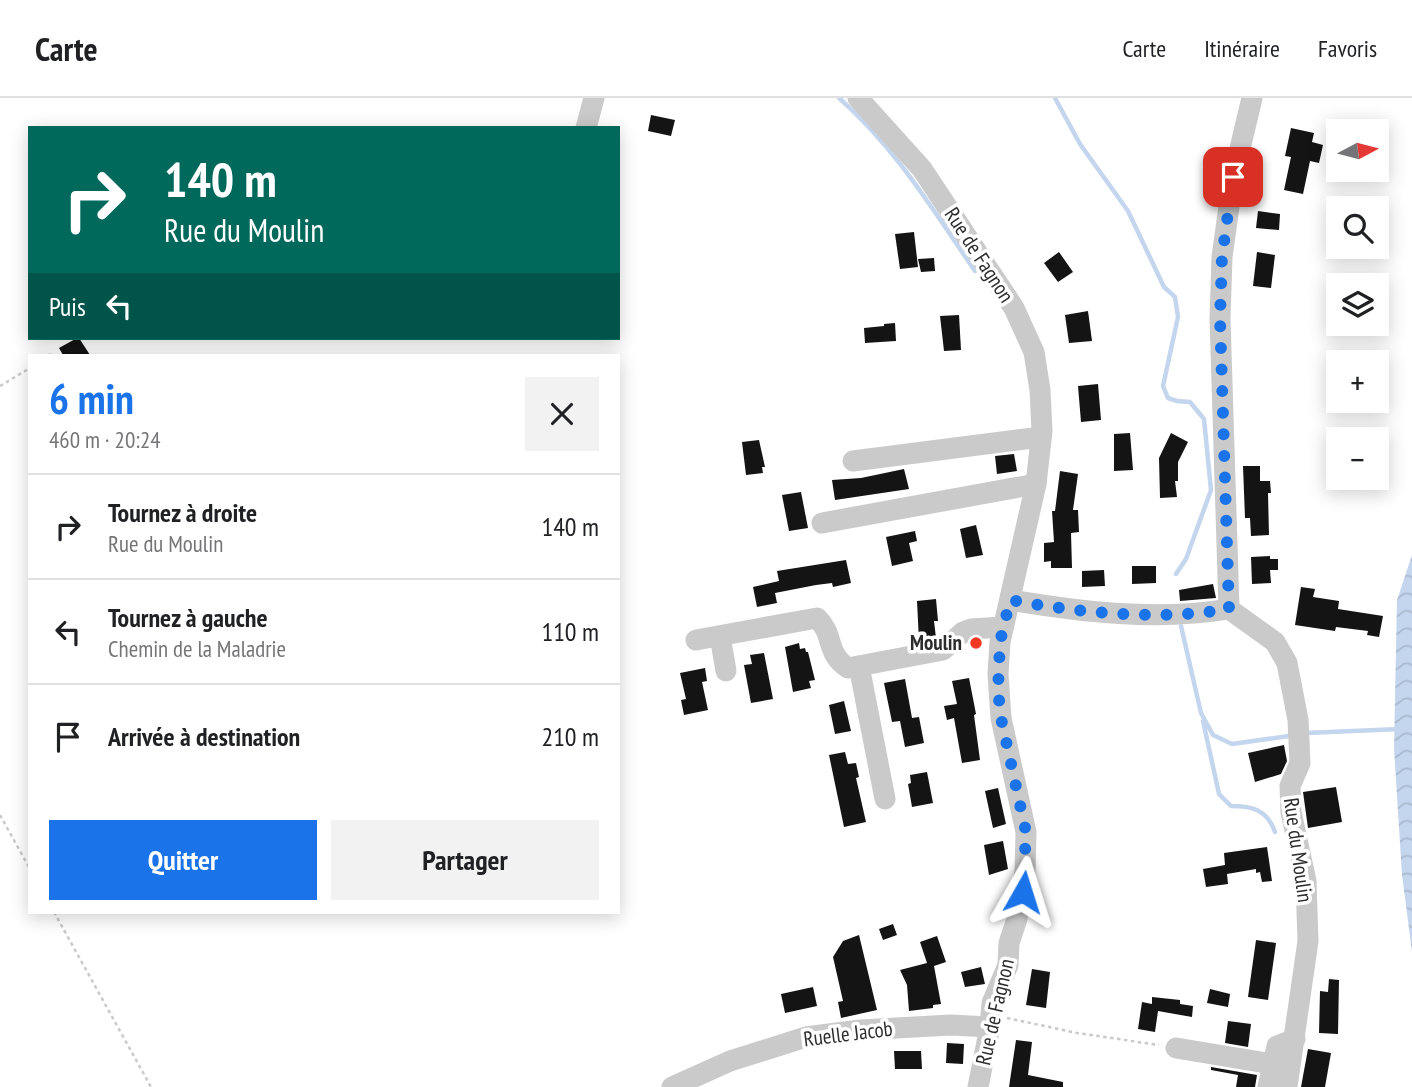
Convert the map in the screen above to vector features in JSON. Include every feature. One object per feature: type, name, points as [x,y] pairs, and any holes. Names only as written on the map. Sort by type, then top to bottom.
[{"type":"street","points":[[587,126],[594,98]]},
{"type":"street","name":"Rue de Fagnon","points":[[858,98],[922,169],[1014,308],[1034,352],[1040,390],[1041,438],[1036,484],[1003,626],[998,659],[999,704],[1022,808],[1026,853],[1017,919],[1009,943],[1008,965],[992,1003],[978,1087]]},
{"type":"street","points":[[1010,600],[1142,615],[1182,615],[1229,609],[1220,318],[1222,257],[1233,177],[1252,98]]},
{"type":"street","points":[[853,461],[1041,438]]},
{"type":"street","points":[[822,523],[1036,484]]},
{"type":"street","name":"Rue du Moulin","points":[[1229,609],[1275,642],[1287,663],[1298,720],[1300,763],[1290,786],[1292,813],[1306,881],[1308,941],[1287,1087]]},
{"type":"street","points":[[696,640],[817,618],[824,625],[836,660],[848,668],[943,650],[963,632],[1003,626]]},
{"type":"street","points":[[720,636],[726,671]]},
{"type":"street","points":[[859,666],[885,799]]},
{"type":"street","name":"Ruelle Jacob","points":[[672,1087],[730,1061],[806,1037],[860,1030],[990,1021]]},
{"type":"street","points":[[1268,1087],[1278,1046],[1295,1039]]},
{"type":"street","points":[[1176,1048],[1272,1064]]},
{"type":"path","points":[[0,386],[28,369]]},
{"type":"path","points":[[0,815],[28,865]]},
{"type":"path","points":[[55,914],[151,1087]]},
{"type":"path","points":[[990,1021],[1176,1048]]},
{"type":"water","points":[[1412,555],[1412,952],[1402,875],[1394,748],[1397,600]]},
{"type":"building","points":[[651,115],[675,120],[671,136],[648,131]]},
{"type":"building","points":[[1291,128],[1314,133],[1312,142],[1323,145],[1319,163],[1310,161],[1303,194],[1284,190],[1291,157],[1285,156]]},
{"type":"building","points":[[1258,211],[1280,214],[1279,230],[1256,228]]},
{"type":"building","points":[[914,232],[918,267],[900,269],[895,234]]},
{"type":"building","points":[[1059,252],[1073,272],[1058,282],[1044,263]]},
{"type":"building","points":[[1257,252],[1275,255],[1271,288],[1253,286]]},
{"type":"building","points":[[934,258],[935,271],[921,272],[918,259]]},
{"type":"building","points":[[1088,311],[1092,341],[1069,343],[1065,315]]},
{"type":"building","points":[[959,315],[961,350],[944,351],[940,316]]},
{"type":"building","points":[[895,323],[896,341],[865,343],[864,328]]},
{"type":"building","points":[[73,340],[80,340],[89,354],[62,354],[59,348]]},
{"type":"building","points":[[1098,384],[1101,420],[1081,422],[1078,386]]},
{"type":"building","points":[[1130,433],[1133,470],[1114,471],[1114,434]]},
{"type":"building","points":[[1171,433],[1188,442],[1178,462],[1178,481],[1175,481],[1177,497],[1160,498],[1159,458]]},
{"type":"building","points":[[759,440],[765,467],[762,467],[763,473],[746,475],[742,442]]},
{"type":"building","points":[[1014,454],[1017,471],[997,474],[995,456]]},
{"type":"building","points":[[1243,466],[1260,466],[1260,481],[1270,481],[1269,535],[1251,536],[1250,518],[1245,518]]},
{"type":"building","points":[[904,469],[909,489],[835,500],[832,480],[861,478]]},
{"type":"building","points":[[1060,471],[1078,474],[1073,510],[1078,510],[1079,532],[1071,533],[1072,568],[1051,568],[1051,561],[1044,562],[1044,543],[1054,542],[1052,511],[1055,511]]},
{"type":"building","points":[[801,492],[808,528],[789,531],[782,495]]},
{"type":"building","points":[[976,525],[983,555],[966,558],[960,529]]},
{"type":"building","points":[[915,531],[917,541],[909,543],[913,561],[892,566],[886,537]]},
{"type":"building","points":[[1270,556],[1270,559],[1278,559],[1278,570],[1270,570],[1271,583],[1252,584],[1251,557]]},
{"type":"building","points":[[846,560],[851,583],[833,587],[832,583],[816,585],[775,593],[777,603],[757,607],[753,587],[779,581],[777,571]]},
{"type":"building","points":[[1132,566],[1156,566],[1156,583],[1132,584]]},
{"type":"building","points":[[1104,570],[1105,586],[1082,587],[1082,571]]},
{"type":"building","points":[[1213,584],[1216,598],[1180,601],[1179,590]]},
{"type":"building","points":[[1301,587],[1315,589],[1313,597],[1339,601],[1338,609],[1383,616],[1379,637],[1367,635],[1368,631],[1336,627],[1335,631],[1295,625]]},
{"type":"building","points":[[936,599],[936,638],[919,641],[917,601]]},
{"type":"building","points":[[799,643],[800,649],[805,648],[808,652],[815,680],[809,681],[811,688],[793,692],[785,647]]},
{"type":"building","points":[[764,653],[773,699],[751,703],[744,665],[752,664],[750,655]]},
{"type":"building","points":[[705,668],[707,681],[702,682],[708,710],[684,715],[681,700],[686,699],[680,673]]},
{"type":"building","points":[[969,678],[976,714],[980,760],[962,763],[954,718],[947,720],[944,706],[957,704],[952,681]]},
{"type":"building","points":[[905,679],[912,718],[919,717],[924,743],[905,747],[900,721],[892,722],[884,683]]},
{"type":"building","points":[[844,701],[851,731],[835,734],[829,705]]},
{"type":"building","points":[[1284,745],[1287,761],[1281,774],[1255,782],[1248,753]]},
{"type":"building","points":[[845,752],[848,764],[856,763],[859,777],[856,778],[866,822],[844,827],[829,755]]},
{"type":"building","points":[[927,772],[933,803],[912,807],[908,784],[911,783],[910,775]]},
{"type":"building","points":[[1336,787],[1342,822],[1308,828],[1303,792]]},
{"type":"building","points":[[998,788],[1006,824],[993,828],[985,791]]},
{"type":"building","points":[[1003,841],[1008,869],[989,875],[984,845]]},
{"type":"building","points":[[1267,847],[1272,881],[1262,882],[1260,872],[1256,873],[1256,869],[1227,874],[1228,884],[1206,887],[1203,869],[1225,865],[1224,853]]},
{"type":"building","points":[[893,924],[897,935],[883,940],[879,929]]},
{"type":"building","points":[[859,935],[877,1010],[841,1018],[838,1002],[843,1001],[833,957],[843,941]]},
{"type":"building","points":[[937,936],[946,962],[934,966],[941,1004],[933,1005],[933,1008],[909,1011],[907,985],[900,970],[927,963],[920,942]]},
{"type":"building","points":[[1256,940],[1276,943],[1268,1000],[1248,997]]},
{"type":"building","points":[[981,967],[985,984],[965,987],[961,972]]},
{"type":"building","points":[[1032,969],[1050,972],[1046,1008],[1026,1005]]},
{"type":"building","points":[[1329,979],[1339,980],[1338,1034],[1319,1033],[1320,991],[1328,992]]},
{"type":"building","points":[[813,987],[817,1006],[785,1013],[781,994]]},
{"type":"building","points":[[1210,989],[1230,994],[1228,1007],[1207,1003]]},
{"type":"building","points":[[1152,997],[1180,1000],[1180,1004],[1193,1006],[1192,1017],[1158,1011],[1155,1032],[1138,1029],[1142,1002],[1152,1004]]},
{"type":"building","points":[[1228,1021],[1251,1024],[1248,1047],[1225,1043]]},
{"type":"building","points":[[1016,1040],[1032,1042],[1028,1075],[1063,1082],[1063,1087],[1009,1087]]},
{"type":"building","points":[[947,1043],[964,1044],[963,1064],[946,1063]]},
{"type":"building","points":[[1308,1049],[1331,1053],[1325,1087],[1301,1087]]},
{"type":"building","points":[[894,1051],[921,1051],[922,1069],[895,1069]]},
{"type":"building","points":[[1211,1067],[1257,1075],[1255,1087],[1236,1087],[1238,1075],[1211,1070]]},
{"type":"waterway","points":[[839,98],[896,158],[975,271]]},
{"type":"waterway","points":[[1055,98],[1080,144],[1128,211],[1164,287],[1175,297],[1178,317],[1163,386],[1168,398],[1190,402],[1204,419],[1211,490],[1186,559],[1176,574]]},
{"type":"waterway","points":[[1181,626],[1201,713],[1213,735],[1232,744],[1289,736]]},
{"type":"waterway","points":[[1203,721],[1219,794],[1231,806],[1252,808],[1263,814],[1275,832]]},
{"type":"waterway","points":[[1306,733],[1399,729]]},
{"type":"place","name":"Moulin","points":[[976,643]]},
{"type":"route","points":[[1023,892],[1026,832],[1001,718],[998,690],[1000,642],[1010,600],[1142,615],[1182,615],[1229,609],[1220,318],[1222,257],[1233,177]]}]
